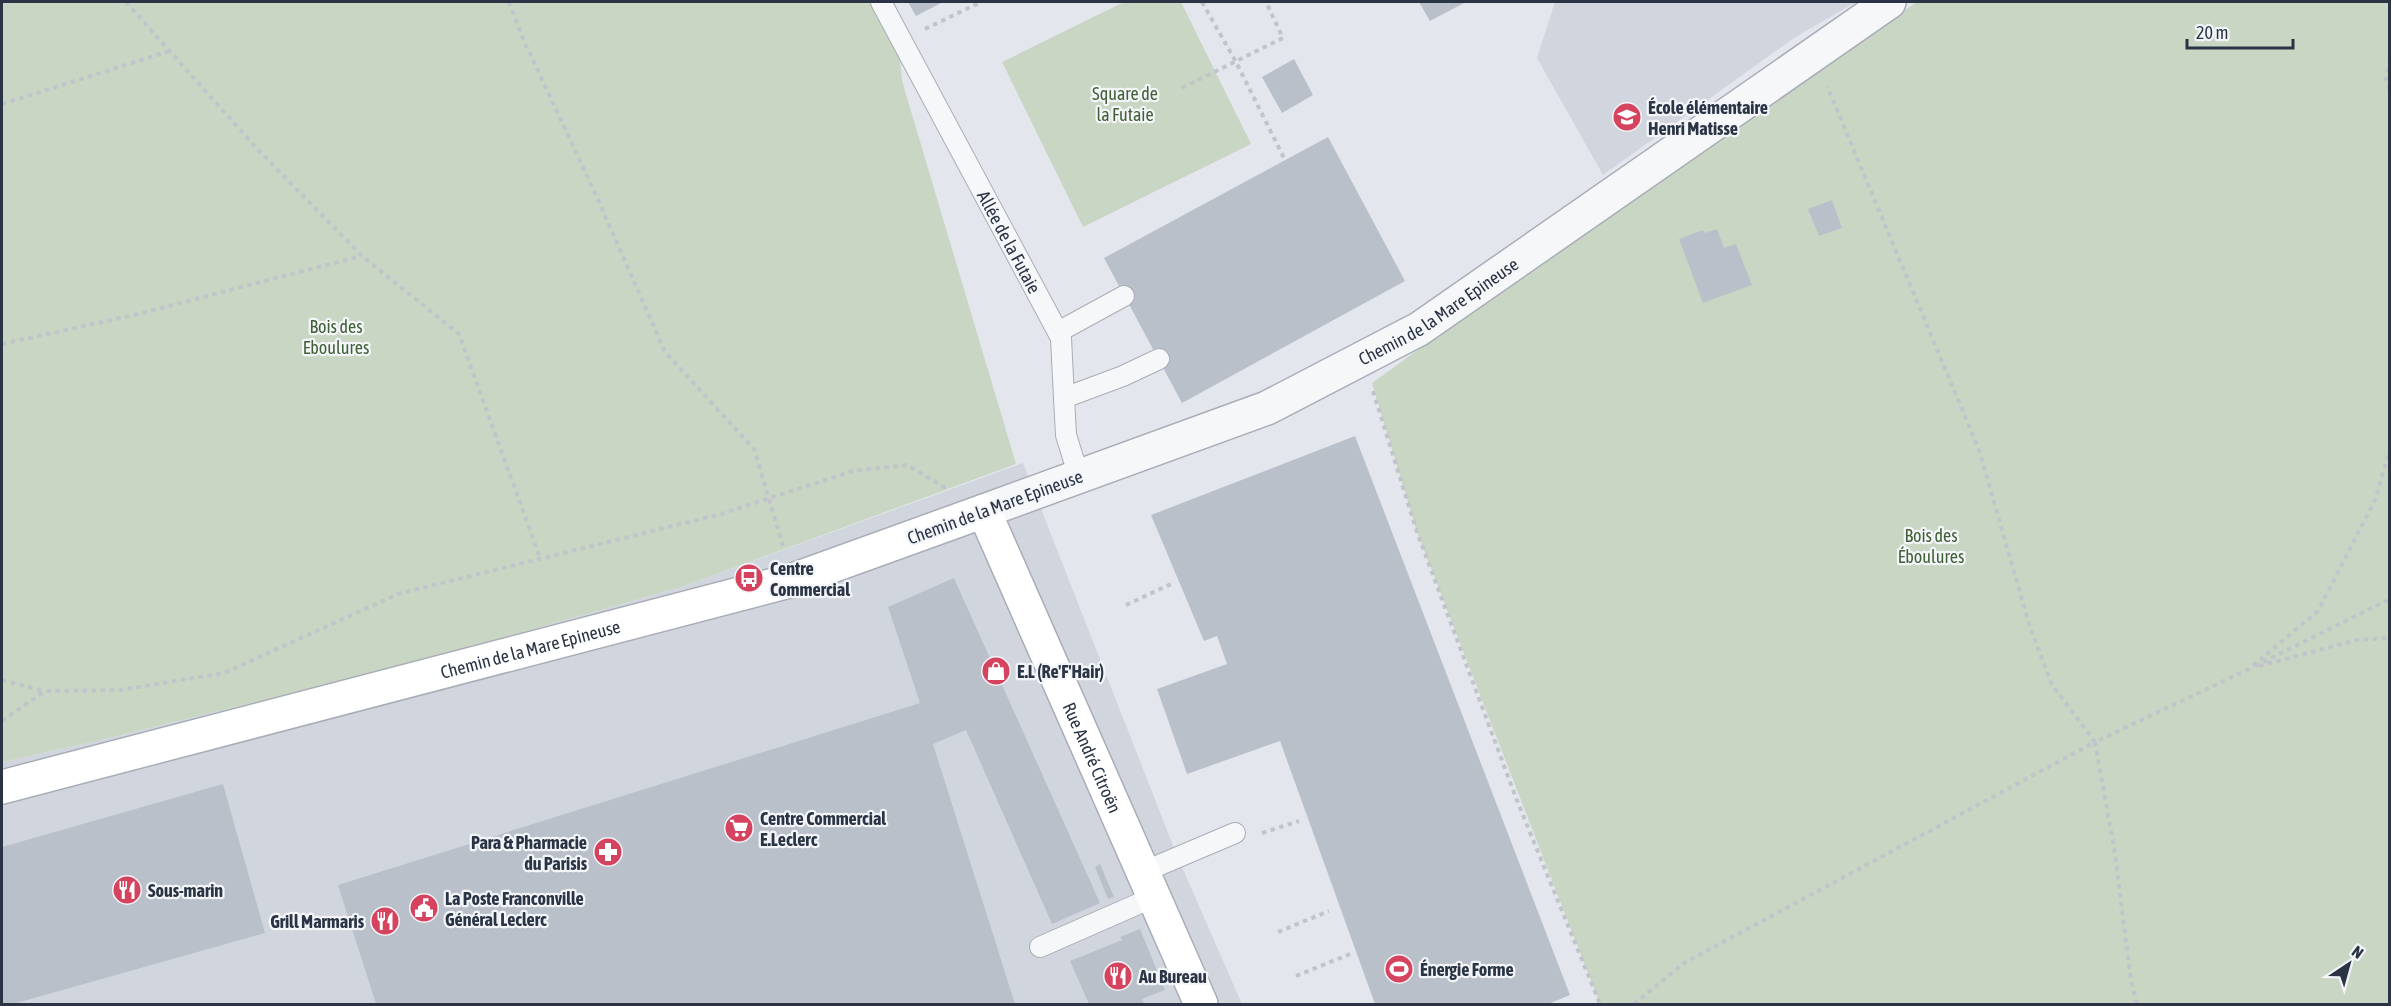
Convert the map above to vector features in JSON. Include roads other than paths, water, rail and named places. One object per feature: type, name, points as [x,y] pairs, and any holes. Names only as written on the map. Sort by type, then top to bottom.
[{"type":"main road","name":"Chemin de la Mare Epineuse","points":[[2,787],[793,580],[984,511]]},
{"type":"main road","name":"Rue André Citroën","points":[[984,511],[1201,1005]]},
{"type":"street","name":"Chemin de la Mare Epineuse","points":[[984,511],[1267,408],[1419,329],[1888,2]]},
{"type":"lane","name":"Allée de la Futaie","points":[[881,2],[1061,338],[1066,435],[1079,477]]},
{"type":"lane","points":[[1058,332],[1124,296]]},
{"type":"lane","points":[[1064,398],[1123,376],[1159,359]]},
{"type":"lane","points":[[1040,947],[1235,833]]},
{"type":"place","name":"École élémentaire Henri Matisse","points":[[1627,117]]},
{"type":"place","name":"Centre Commercial","points":[[749,578]]},
{"type":"place","name":"E.L (Re'F'Hair)","points":[[996,671]]},
{"type":"place","name":"Centre Commercial E.Leclerc","points":[[739,828]]},
{"type":"place","name":"Para & Pharmacie du Parisis","points":[[608,852]]},
{"type":"place","name":"Sous-marin","points":[[127,890]]},
{"type":"place","name":"La Poste Franconville Général Leclerc","points":[[424,908]]},
{"type":"place","name":"Grill Marmaris","points":[[385,921]]},
{"type":"place","name":"Énergie Forme","points":[[1399,969]]},
{"type":"place","name":"Au Bureau","points":[[1118,976]]},
{"type":"park label","name":"Square de la Futaie","points":[[1125,103]]},
{"type":"park label","name":"Bois des Eboulures","points":[[336,336]]},
{"type":"park label","name":"Bois des Éboulures","points":[[1931,545]]}]
